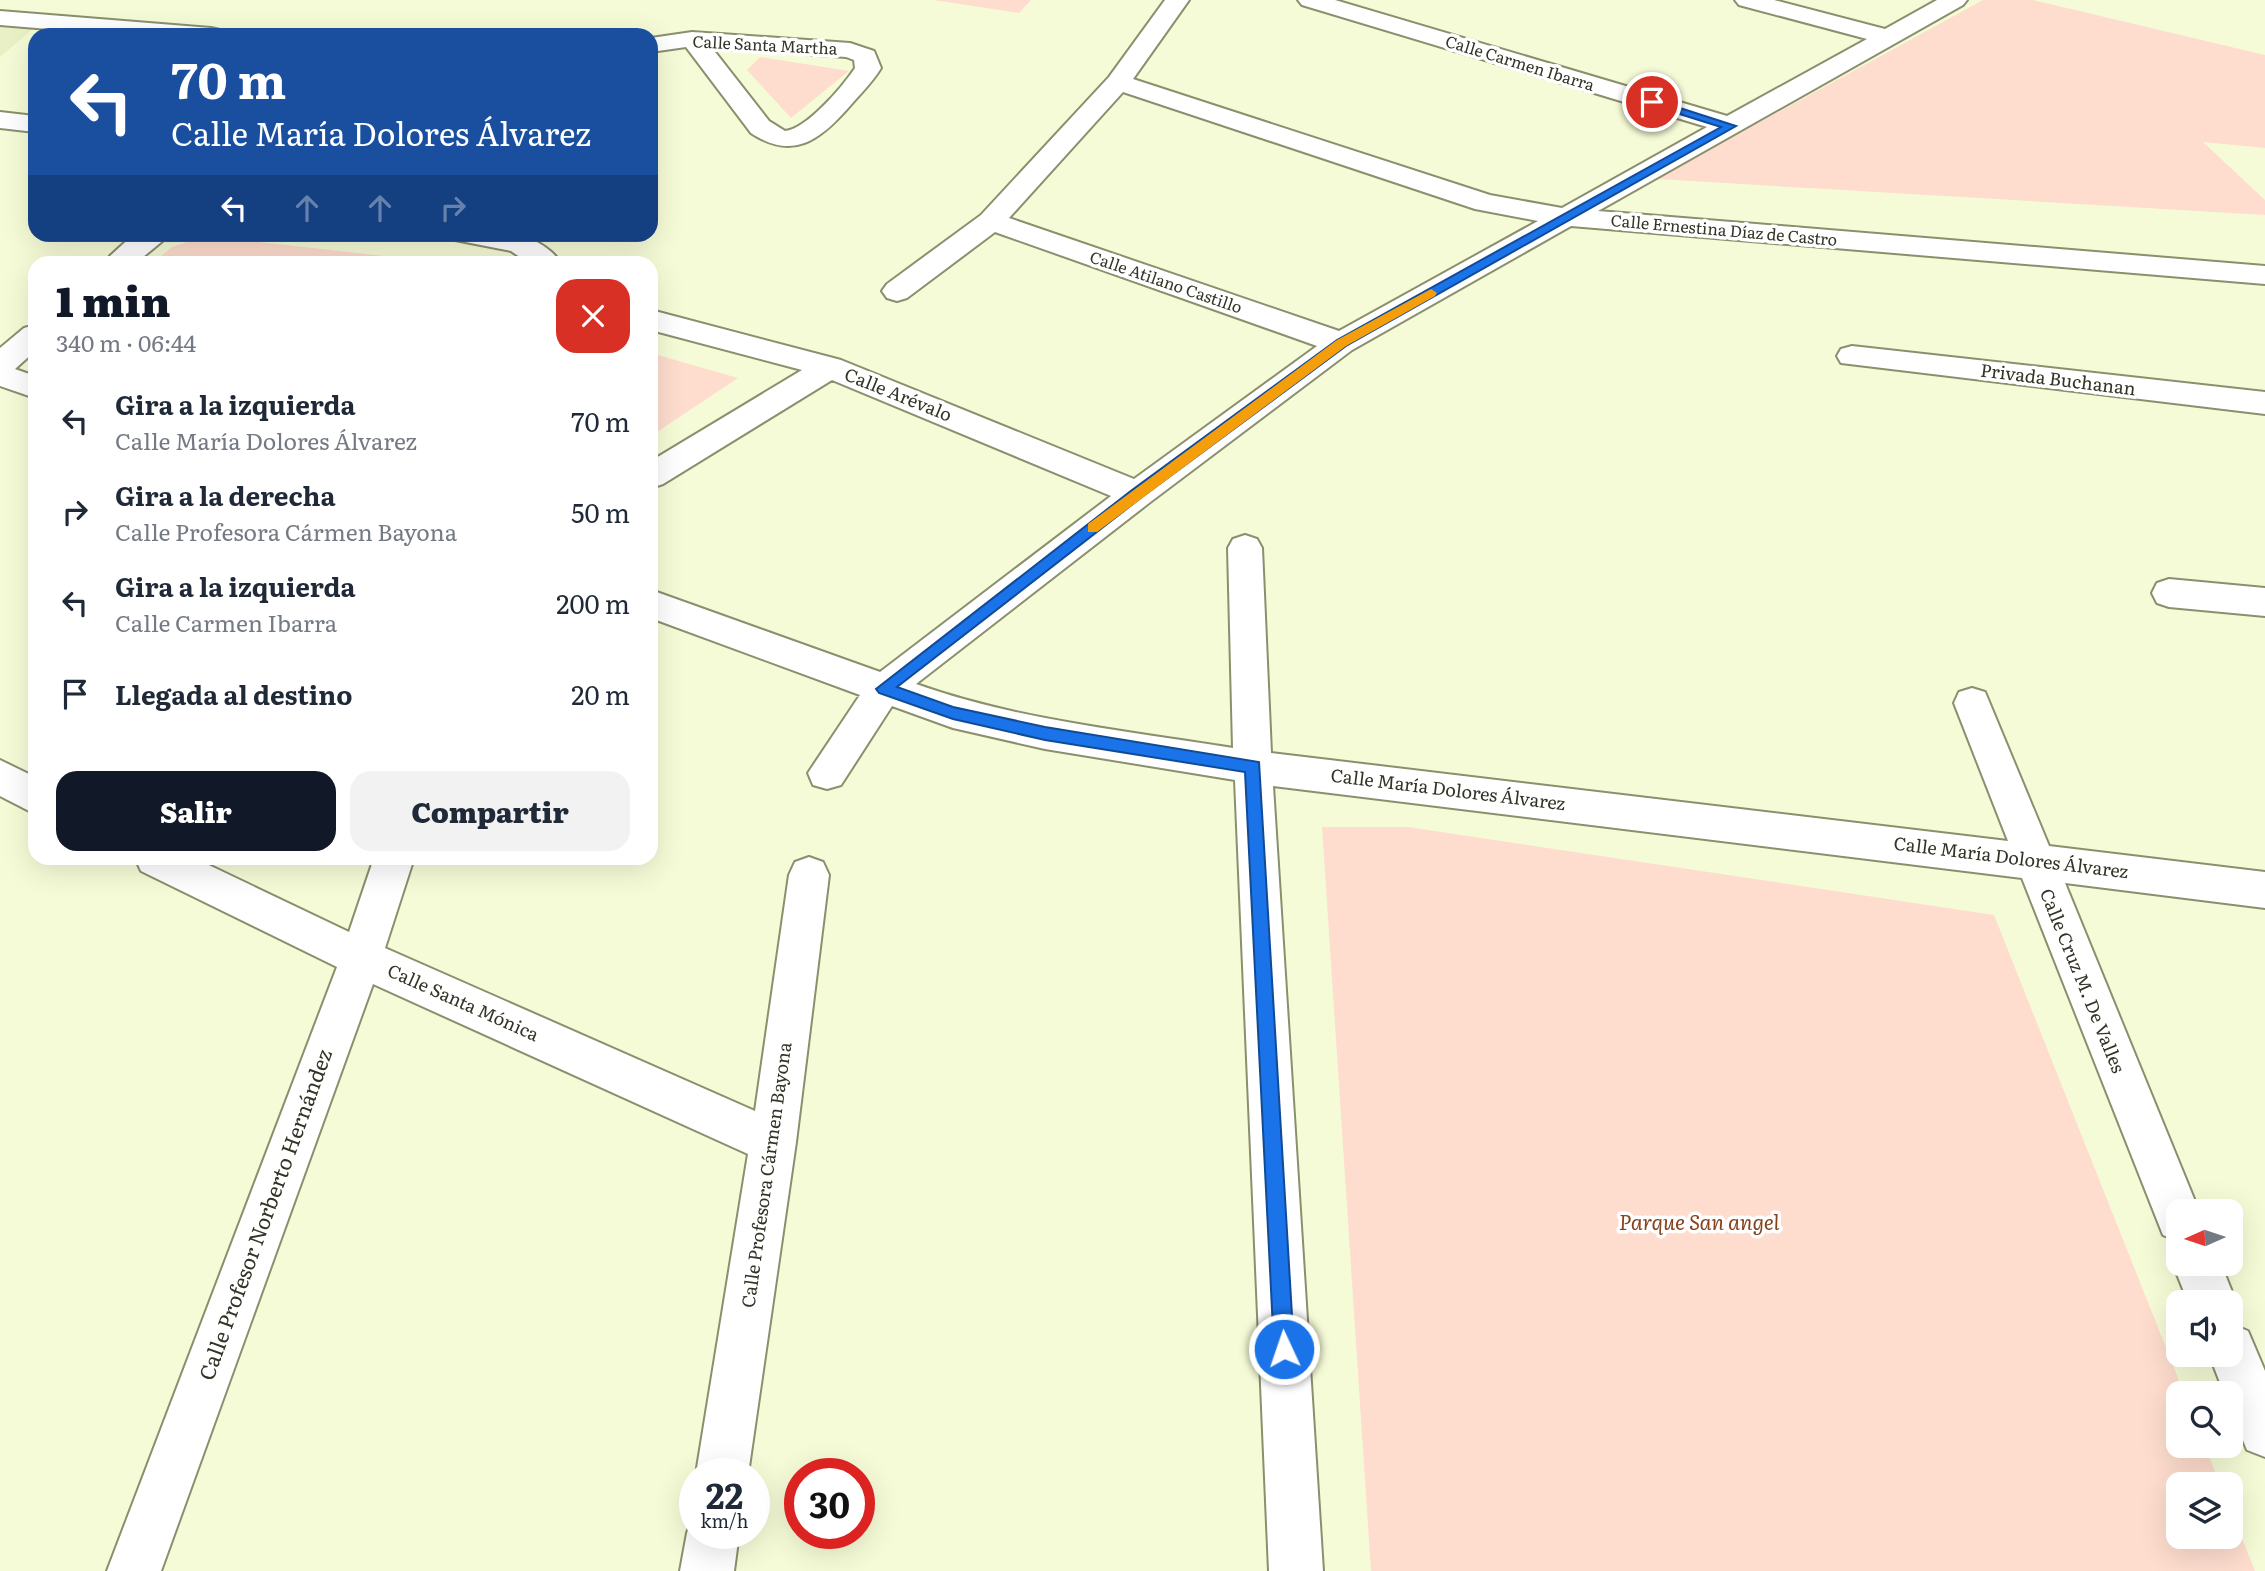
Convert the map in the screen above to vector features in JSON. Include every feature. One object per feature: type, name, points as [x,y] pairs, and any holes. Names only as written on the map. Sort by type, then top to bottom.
[{"type":"street","points":[[897,291],[991,221],[1118,82],[1177,0]]},
{"type":"street","name":"Calle Carmen Ibarra","points":[[1310,0],[1731,126]]},
{"type":"street","points":[[1747,0],[1890,38]]},
{"type":"street","points":[[827,773],[884,689],[1137,494],[1341,343],[1955,0]]},
{"type":"street","points":[[0,18],[124,28]]},
{"type":"street","name":"Calle Santa Martha","points":[[658,44],[694,41],[850,50],[865,57],[869,68],[815,131],[780,137],[760,127],[694,41]]},
{"type":"street","name":"Calle Santa Martha","points":[[658,52],[694,41]]},
{"type":"street","name":"Calle Ernestina Díaz de Castro","points":[[1118,82],[1485,203],[1564,217],[2265,275]]},
{"type":"street","points":[[0,120],[28,123]]},
{"type":"street","name":"Calle Atilano Castillo","points":[[991,221],[1341,343]]},
{"type":"street","points":[[128,256],[146,242]]},
{"type":"street","points":[[509,242],[520,244],[538,256]]},
{"type":"street","name":"Calle Arévalo","points":[[658,322],[830,367],[1137,494]]},
{"type":"street","points":[[0,365],[28,341]]},
{"type":"street","name":"Privada Buchanan","points":[[1852,356],[2265,403]]},
{"type":"street","points":[[658,472],[830,367]]},
{"type":"street","points":[[0,375],[28,385]]},
{"type":"street","points":[[1245,548],[1253,767],[1296,1571]]},
{"type":"street","points":[[2169,593],[2265,602]]},
{"type":"street","name":"Calle María Dolores Álvarez","points":[[658,607],[953,713],[1045,733],[1253,767],[2265,890]]},
{"type":"street","name":"Calle Cruz M. De Valles","points":[[1972,703],[2171,1199]]},
{"type":"street","points":[[0,776],[28,793]]},
{"type":"street","name":"Calle Santa Mónica","points":[[169,865],[361,958],[773,1142]]},
{"type":"street","name":"Calle Profesor Norberto Hernández","points":[[134,1571],[361,958],[392,865]]},
{"type":"street","name":"Calle Profesora Cármen Bayona","points":[[724,1458],[773,1142],[809,875]]},
{"type":"street","points":[[2239,1367],[2265,1432]]},
{"type":"street","points":[[707,1571],[710,1549]]},
{"type":"shaded area","points":[[0,21],[35,27],[28,28],[28,33],[0,57]]},
{"type":"green space","points":[[933,0],[1031,0],[1019,13]]},
{"type":"green space","points":[[1983,0],[2033,0],[2265,55],[2265,148],[2203,142],[2265,200],[2265,215],[1656,179]]},
{"type":"green space","points":[[760,57],[849,71],[791,118],[747,70]]},
{"type":"green space","points":[[187,242],[259,242],[383,256],[161,256],[172,247]]},
{"type":"green space","points":[[658,355],[738,378],[658,431]]},
{"type":"green space","name":"Parque San angel","points":[[1322,827],[1408,827],[1994,915],[2166,1348],[2166,1367],[2174,1367],[2179,1381],[2166,1381],[2166,1458],[2210,1458],[2215,1472],[2166,1472],[2166,1549],[2243,1549],[2243,1541],[2255,1571],[1371,1571]]},
{"type":"slow traffic","points":[[1092,528],[1341,343],[1431,293]]},
{"type":"route","points":[[1284,1349],[1253,767],[1045,733],[953,713],[884,689],[1137,494],[1341,343],[1731,126],[1652,102]]}]
